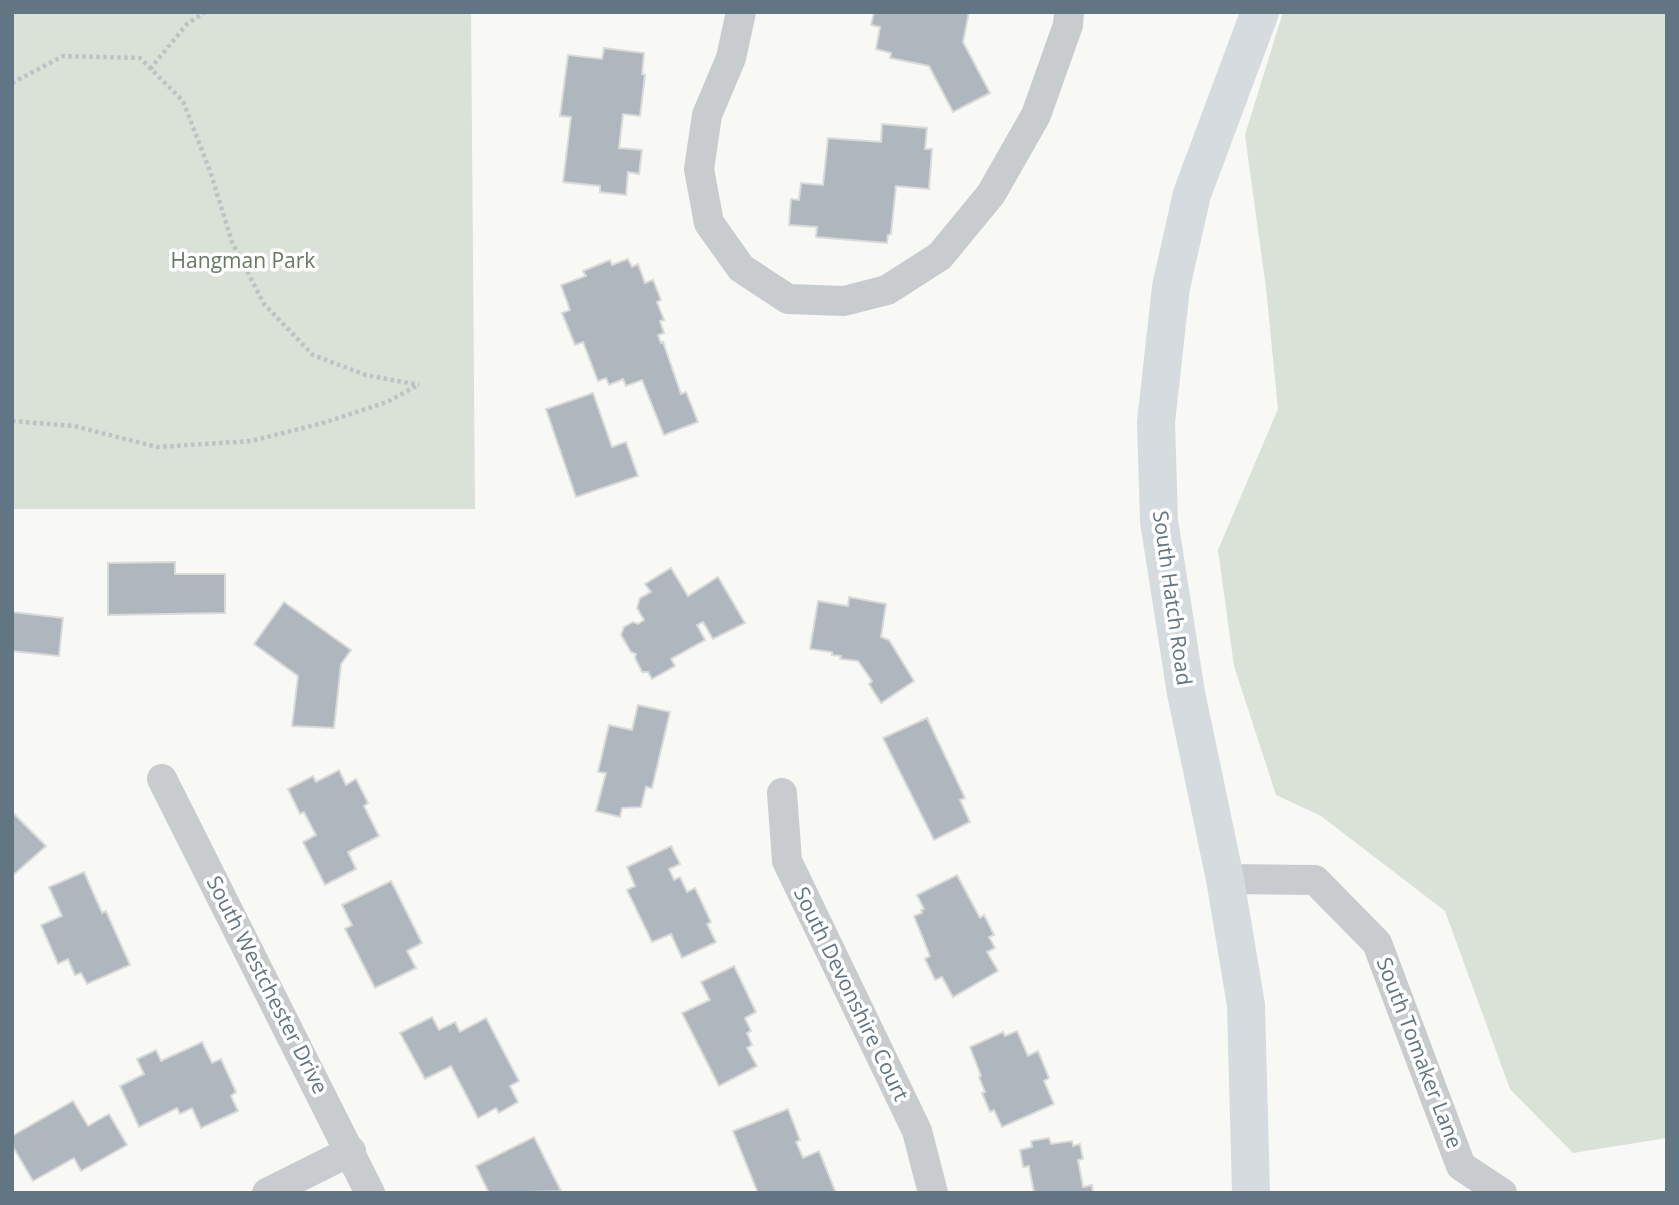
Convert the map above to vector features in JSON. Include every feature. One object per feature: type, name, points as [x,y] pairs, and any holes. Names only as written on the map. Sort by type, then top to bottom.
[{"type":"main road","name":"South Hatch Road","points":[[1251,1193],[1246,1005],[1225,879],[1186,693],[1159,521],[1156,422],[1171,287],[1192,194],[1260,12]]},
{"type":"street","points":[[741,12],[731,58],[707,115],[699,169],[709,223],[741,268],[788,299],[844,301],[887,290],[940,256],[991,194],[1036,115],[1068,25],[1069,12]]},
{"type":"street","name":"South Westchester Drive","points":[[162,779],[370,1193]]},
{"type":"street","name":"South Devonshire Court","points":[[782,793],[787,861],[917,1131],[933,1193]]},
{"type":"street","name":"South Tomaker Lane","points":[[1225,879],[1315,880],[1377,943],[1461,1166],[1502,1193]]},
{"type":"street","points":[[267,1193],[351,1151]]},
{"type":"path","points":[[150,69],[187,24],[205,12]]},
{"type":"path","points":[[12,83],[63,56],[140,58],[183,101],[210,171],[232,242],[264,304],[313,355],[366,375],[419,385],[387,402],[323,423],[251,441],[157,447],[74,426],[12,421]]},
{"type":"green space","name":"Hangman Park","points":[[12,12],[471,12],[475,509],[12,509]]},
{"type":"green space","points":[[1283,12],[1667,12],[1667,1138],[1573,1153],[1510,1089],[1445,911],[1321,816],[1276,795],[1234,666],[1218,550],[1278,409],[1266,288],[1245,135]]},
{"type":"building","points":[[874,12],[969,12],[963,42],[990,93],[953,112],[929,66],[890,58],[891,53],[876,49],[880,27],[871,25]]},
{"type":"building","points":[[604,48],[644,53],[642,74],[645,75],[640,116],[623,114],[619,148],[642,150],[639,174],[628,172],[626,195],[600,192],[600,186],[563,182],[571,117],[560,116],[568,55],[602,59]]},
{"type":"building","points":[[882,124],[927,128],[925,149],[932,149],[929,189],[896,186],[891,234],[888,235],[887,243],[816,237],[817,227],[789,225],[791,199],[799,200],[801,183],[823,185],[828,138],[881,142]]},
{"type":"building","points":[[628,259],[632,267],[638,264],[645,283],[653,280],[661,300],[657,302],[664,320],[660,321],[664,333],[658,335],[661,343],[663,342],[681,394],[686,392],[698,422],[664,435],[642,380],[626,386],[623,379],[609,385],[606,378],[598,381],[583,342],[575,345],[562,313],[570,310],[561,285],[586,276],[583,271],[610,260],[612,265]]},
{"type":"building","points":[[593,393],[612,447],[626,442],[638,476],[576,497],[546,409]]},
{"type":"building","points":[[175,562],[175,574],[225,574],[225,613],[108,615],[108,563]]},
{"type":"building","points":[[671,568],[688,596],[718,577],[745,623],[713,639],[703,622],[697,625],[705,640],[671,659],[675,666],[652,679],[648,672],[642,672],[635,658],[636,654],[631,652],[621,635],[624,627],[644,620],[637,608],[640,598],[651,592],[645,584]]},
{"type":"building","points":[[849,597],[886,604],[881,637],[889,640],[914,681],[881,703],[869,684],[872,681],[858,661],[840,659],[841,656],[832,655],[832,652],[810,649],[818,601],[848,606]]},
{"type":"building","points":[[284,602],[351,650],[341,664],[334,728],[292,726],[298,676],[254,644]]},
{"type":"building","points":[[12,612],[63,618],[59,656],[12,651]]},
{"type":"building","points":[[638,705],[670,712],[652,788],[646,787],[641,807],[622,808],[620,817],[596,811],[606,773],[598,772],[609,725],[632,730]]},
{"type":"building","points":[[927,718],[965,798],[960,800],[970,822],[934,840],[883,738]]},
{"type":"building","points":[[339,770],[346,785],[356,779],[368,803],[364,806],[379,836],[348,852],[356,869],[325,885],[303,842],[316,835],[304,812],[300,814],[288,789],[313,776],[316,782]]},
{"type":"building","points":[[12,812],[46,846],[12,876]]},
{"type":"building","points":[[671,846],[680,864],[669,869],[674,880],[680,877],[687,892],[695,888],[711,922],[707,924],[716,942],[682,958],[671,934],[652,942],[627,890],[635,886],[627,867]]},
{"type":"building","points":[[84,872],[102,913],[106,911],[130,965],[87,984],[81,973],[75,975],[68,959],[58,964],[41,925],[62,916],[49,887]]},
{"type":"building","points":[[957,875],[980,918],[984,915],[994,935],[989,937],[995,948],[987,952],[998,971],[953,997],[942,977],[935,980],[925,959],[930,956],[914,916],[922,913],[921,910],[924,909],[917,895]]},
{"type":"building","points":[[391,881],[422,943],[407,951],[416,968],[375,988],[345,929],[352,925],[342,905]]},
{"type":"building","points":[[734,966],[756,1012],[745,1018],[751,1031],[747,1033],[752,1045],[747,1048],[757,1066],[719,1086],[682,1013],[710,1000],[701,982]]},
{"type":"building","points":[[432,1017],[439,1030],[455,1022],[460,1032],[486,1018],[519,1081],[510,1086],[518,1102],[499,1113],[496,1108],[478,1118],[451,1066],[425,1079],[400,1033]]},
{"type":"building","points":[[1017,1031],[1028,1056],[1038,1051],[1049,1078],[1044,1081],[1054,1104],[1002,1127],[994,1110],[990,1112],[982,1093],[985,1092],[979,1077],[981,1076],[970,1047],[1003,1032],[1005,1036]]},
{"type":"building","points":[[202,1042],[212,1063],[221,1059],[236,1092],[231,1096],[238,1111],[201,1128],[192,1108],[180,1114],[177,1108],[139,1127],[120,1086],[144,1074],[137,1059],[156,1050],[161,1061]]},
{"type":"building","points":[[73,1101],[88,1126],[109,1114],[127,1145],[81,1171],[74,1158],[33,1181],[12,1145],[12,1136]]},
{"type":"building","points":[[788,1109],[800,1140],[796,1142],[803,1158],[819,1151],[836,1193],[758,1193],[733,1131]]},
{"type":"building","points":[[534,1137],[561,1191],[489,1193],[476,1166]]},
{"type":"building","points":[[1049,1138],[1051,1144],[1072,1141],[1073,1146],[1080,1144],[1083,1159],[1078,1160],[1083,1187],[1092,1185],[1093,1193],[1034,1193],[1029,1166],[1023,1167],[1020,1150],[1032,1147],[1031,1141]]}]
